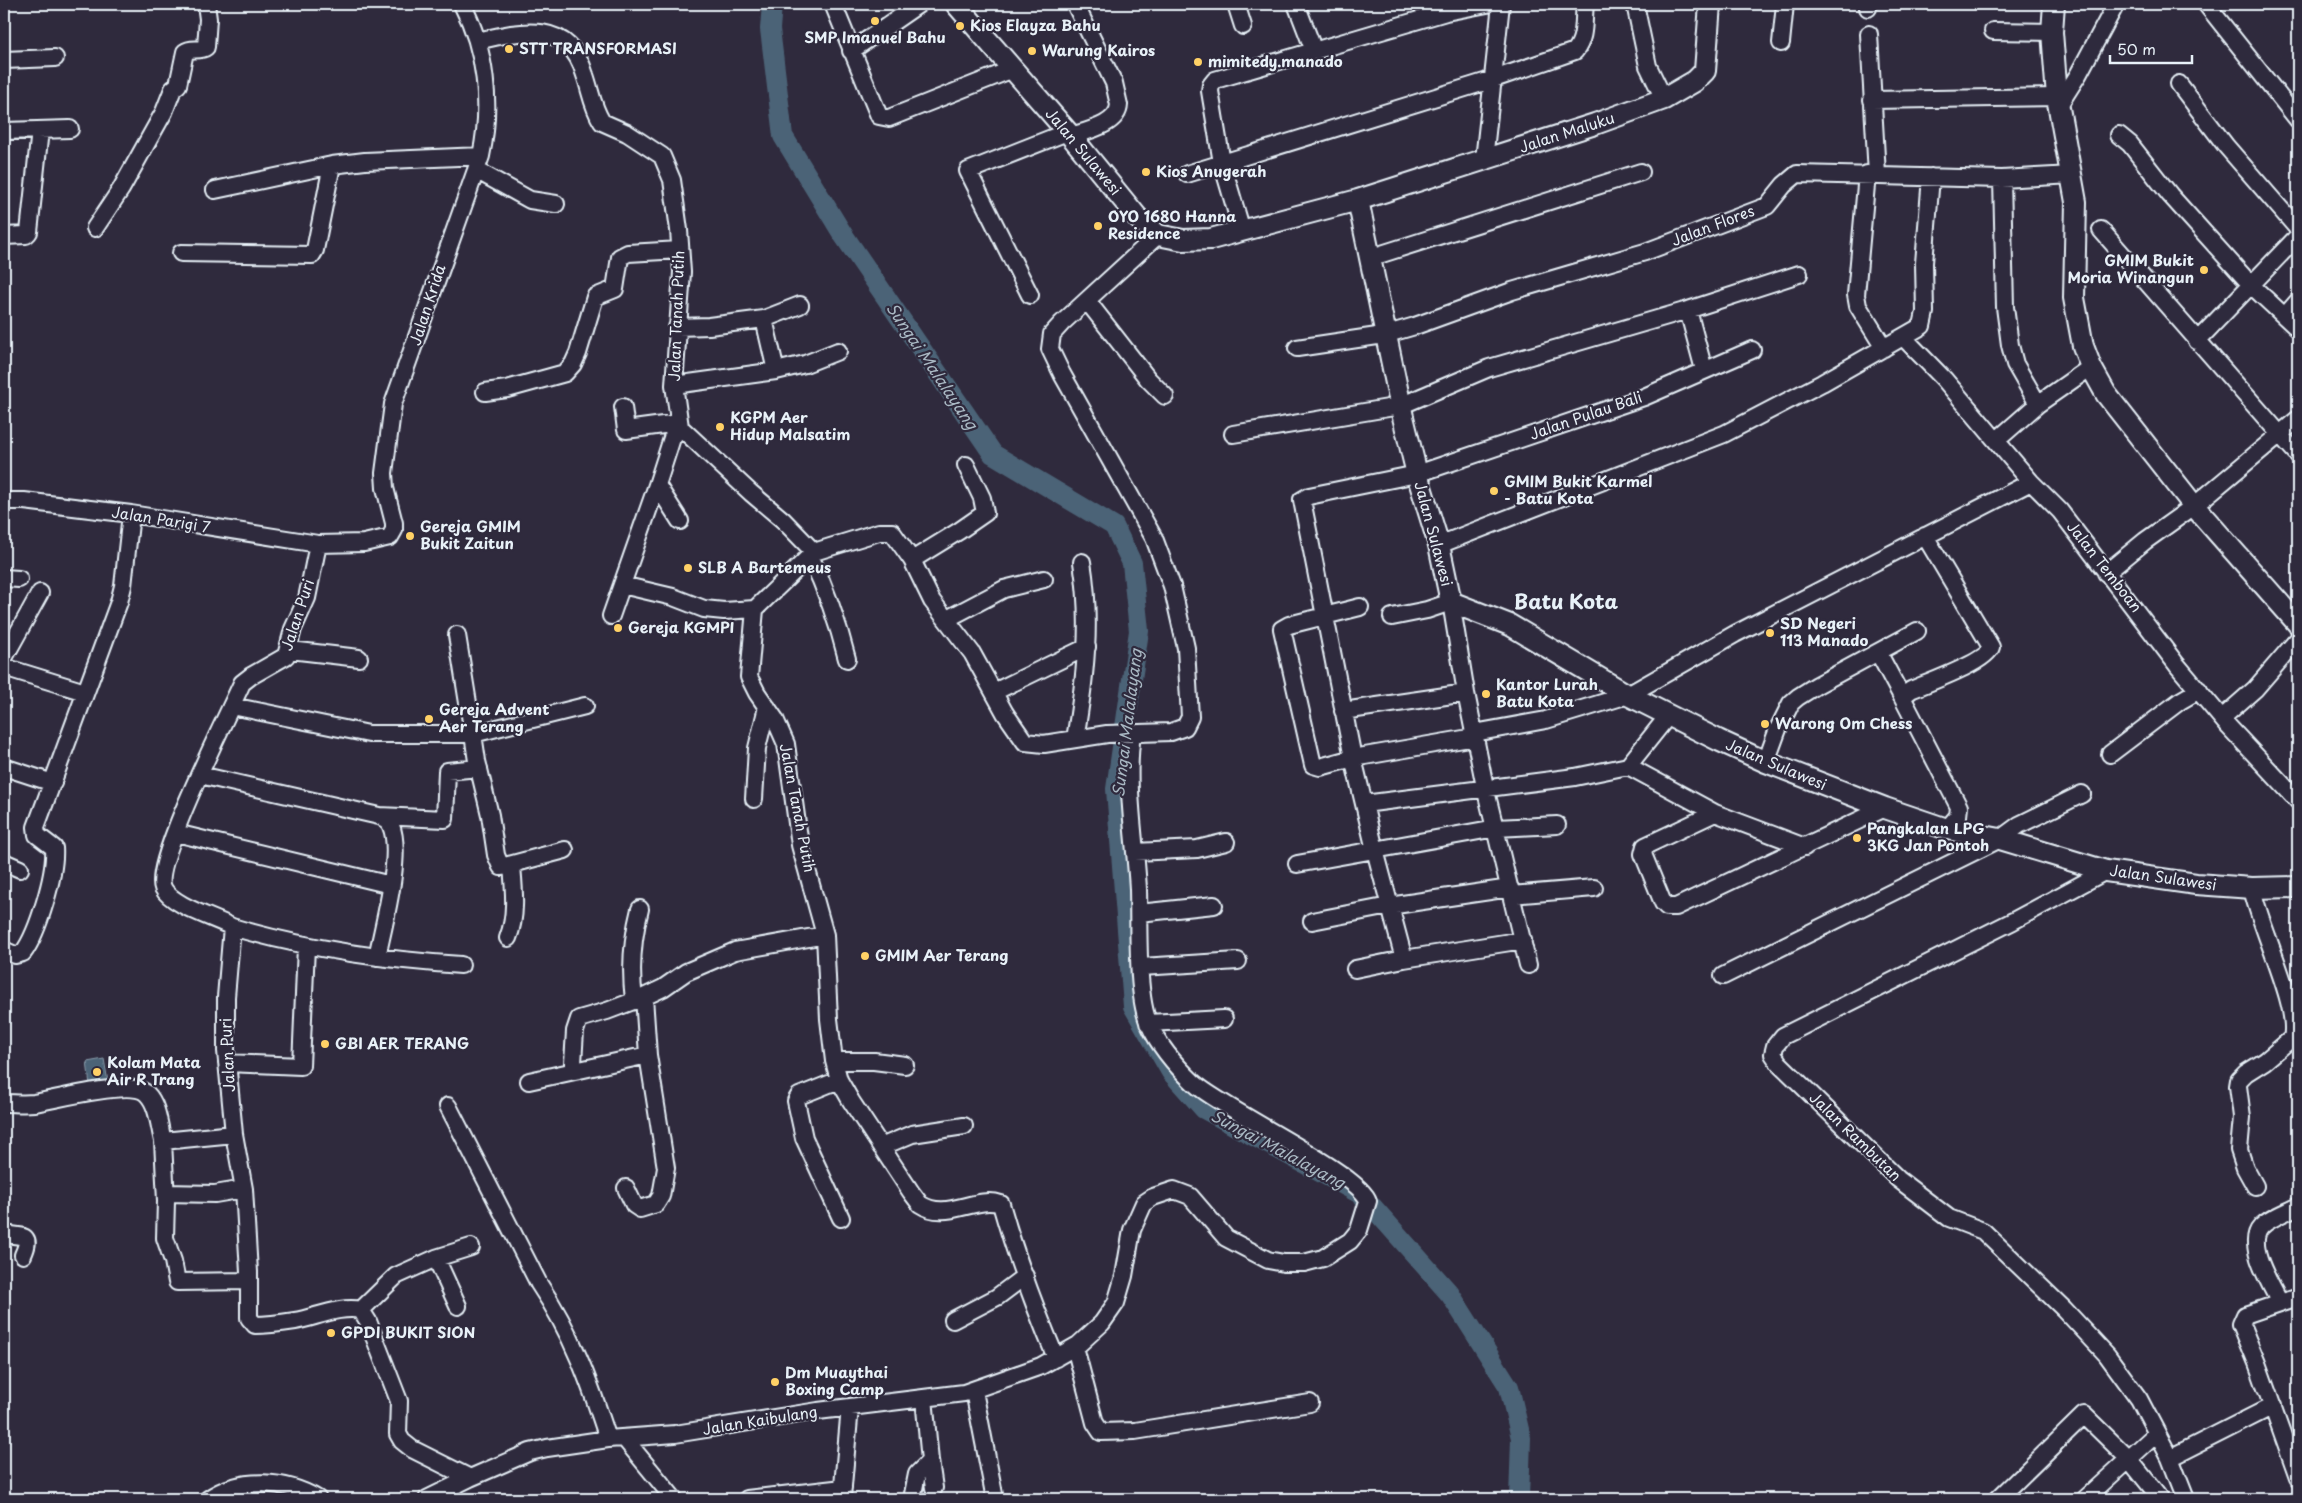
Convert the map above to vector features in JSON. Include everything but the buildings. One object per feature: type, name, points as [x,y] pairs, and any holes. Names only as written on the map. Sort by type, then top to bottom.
[{"type":"main road","name":"Jalan Sulawesi","points":[[956,4],[1069,134],[1138,218],[1158,234],[1170,238],[1195,241],[1223,237],[1358,200],[1400,406],[1417,474],[1439,545],[1451,602],[1510,625],[1628,695],[1766,762],[1885,808],[1947,829],[2000,839],[2106,871],[2196,884],[2252,888],[2298,887]]},
{"type":"main road","name":"Jalan Maluku","points":[[1358,200],[1595,124],[1664,99],[1695,82],[1705,71],[1710,4]]},
{"type":"main road","points":[[2054,4],[2052,32],[2058,101],[2072,175],[2077,219],[2074,298],[2083,346],[2091,367],[2106,394],[2194,506],[2298,624]]},
{"type":"street","points":[[95,228],[121,189],[164,112],[173,89],[178,85],[185,52],[189,49],[202,49],[206,47],[208,19],[206,4]]},
{"type":"street","name":"Jalan Krida","points":[[318,544],[364,543],[386,539],[393,534],[394,524],[385,488],[384,474],[393,404],[478,163],[485,135],[485,83],[478,40],[462,4]]},
{"type":"street","points":[[833,4],[879,116],[883,118],[889,118],[1013,69]]},
{"type":"street","points":[[852,51],[919,4]]},
{"type":"street","points":[[1030,295],[968,171],[1069,134],[1100,126],[1117,114],[1120,105],[1114,83],[1075,4]]},
{"type":"street","points":[[1236,4],[1244,26]]},
{"type":"street","points":[[1296,4],[1314,51]]},
{"type":"street","points":[[1242,231],[1222,163],[1210,91],[1211,85],[1215,80],[1314,51],[1444,8],[1487,4]]},
{"type":"street","points":[[1484,160],[1491,80],[1501,4]]},
{"type":"street","points":[[1187,174],[1491,80],[1575,51],[1581,44],[1583,36],[1585,4]]},
{"type":"street","points":[[1635,4],[1648,66],[1664,99]]},
{"type":"street","points":[[1781,42],[1785,4]]},
{"type":"street","points":[[1872,100],[2058,101],[2081,69],[2116,4]]},
{"type":"street","points":[[2206,4],[2298,120]]},
{"type":"street","points":[[1993,31],[2052,32]]},
{"type":"street","name":"Jalan Tanah Putih","points":[[478,40],[515,32],[554,36],[569,44],[579,56],[586,77],[590,99],[602,122],[627,133],[662,156],[672,180],[682,272],[674,385],[679,425]]},
{"type":"street","points":[[1869,34],[1872,100],[1872,175],[1856,295],[1858,306],[1884,348]]},
{"type":"street","points":[[4,60],[55,58]]},
{"type":"street","points":[[2179,84],[2226,146],[2298,228]]},
{"type":"street","points":[[4,131],[70,129]]},
{"type":"street","points":[[4,236],[26,235],[30,232],[40,130]]},
{"type":"street","points":[[2118,136],[2130,144],[2170,195],[2252,286],[2298,329]]},
{"type":"street","points":[[215,190],[332,165],[365,161],[478,163],[530,200],[556,204]]},
{"type":"street","points":[[181,253],[312,255],[315,250],[332,165]]},
{"type":"street","points":[[1369,258],[1641,172]]},
{"type":"street","name":"Jalan Flores","points":[[1297,348],[1384,334],[1415,326],[1512,291],[1645,252],[1767,206],[1784,184],[1797,174],[2002,179],[2072,175]]},
{"type":"street","points":[[1439,545],[1724,434],[1904,338],[1922,326],[1924,320],[1924,263],[1931,177]]},
{"type":"street","points":[[2002,179],[2006,307],[2010,345],[2015,364],[2038,404]]},
{"type":"street","points":[[2101,230],[2298,455]]},
{"type":"street","points":[[622,585],[673,597],[704,609],[724,611],[755,609],[812,554],[887,531],[892,532],[912,560],[932,601],[972,653],[1025,742],[1044,744],[1107,734],[1172,732],[1182,729],[1187,725],[1190,717],[1186,648],[1172,586],[1154,538],[1062,374],[1050,349],[1052,334],[1158,234]]},
{"type":"street","points":[[2197,341],[2252,286],[2298,236]]},
{"type":"street","points":[[485,392],[507,389],[565,373],[573,364],[578,353],[595,297],[615,289],[620,257],[628,253],[680,250]]},
{"type":"street","points":[[1233,434],[1400,406],[1489,368],[1688,310],[1799,274]]},
{"type":"street","points":[[2285,316],[2298,301]]},
{"type":"street","points":[[1088,302],[1148,379],[1164,396]]},
{"type":"street","points":[[677,326],[709,326],[764,319],[800,305]]},
{"type":"street","points":[[1688,310],[1704,370]]},
{"type":"street","points":[[764,319],[776,371]]},
{"type":"street","name":"Jalan Temboan","points":[[1904,338],[1934,368],[2031,482],[2066,519],[2198,690],[2298,801]]},
{"type":"street","name":"Jalan Pulau Bali","points":[[1324,616],[1302,500],[1309,496],[1417,474],[1644,397],[1752,350]]},
{"type":"street","points":[[674,385],[776,371],[805,364],[838,351]]},
{"type":"street","points":[[1996,440],[2038,404],[2091,367]]},
{"type":"street","points":[[623,407],[626,430],[679,425],[751,493],[783,520],[812,554],[839,626],[847,659]]},
{"type":"street","points":[[2106,573],[2145,541],[2194,506],[2298,419]]},
{"type":"street","points":[[611,616],[672,438],[679,425]]},
{"type":"street","points":[[912,560],[985,513],[982,498],[966,465]]},
{"type":"street","points":[[1360,607],[1283,626],[1282,634],[1313,765],[1320,767],[1353,758],[1546,720],[1628,695],[1735,634],[2031,482]]},
{"type":"street","points":[[657,485],[680,522]]},
{"type":"street","name":"Jalan Parigi 7","points":[[4,501],[24,501],[131,514],[318,544]]},
{"type":"street","points":[[4,950],[15,955],[23,953],[37,924],[46,897],[54,848],[39,838],[36,830],[85,692],[113,622],[123,586],[131,514]]},
{"type":"street","points":[[1902,697],[1911,690],[1975,662],[1991,650],[1990,644],[1924,536]]},
{"type":"street","name":"Jalan Puri","points":[[318,544],[307,598],[293,628],[290,650],[286,656],[242,683],[200,775],[176,833],[163,872],[164,888],[169,896],[232,927],[226,997],[227,1064],[234,1134],[244,1189],[249,1318],[255,1325],[295,1321],[344,1310],[361,1310]]},
{"type":"street","points":[[1075,739],[1082,700],[1087,647],[1085,579],[1082,562]]},
{"type":"street","points":[[947,619],[1004,589],[1044,579]]},
{"type":"street","points":[[4,658],[40,593]]},
{"type":"street","points":[[1392,618],[1451,602],[1466,693],[1485,787],[1524,940],[1528,965]]},
{"type":"street","name":"Jalan Tanah Putih","points":[[755,609],[749,677],[756,693],[768,707],[780,728],[786,744],[800,845],[825,935],[829,1019],[834,1061],[839,1080],[911,1192],[928,1209],[948,1210],[992,1202],[1001,1204],[1024,1276]]},
{"type":"street","points":[[1324,616],[1374,850],[1404,959]]},
{"type":"street","points":[[1766,762],[1778,729],[1792,703],[1817,685],[1916,631]]},
{"type":"street","points":[[457,635],[478,768],[490,814],[498,862],[501,867],[512,866],[565,850]]},
{"type":"street","points":[[2222,718],[2255,689],[2298,639]]},
{"type":"street","points":[[994,692],[1087,647]]},
{"type":"street","points":[[290,650],[359,658]]},
{"type":"street","points":[[1878,652],[1959,808],[1958,816],[1947,829]]},
{"type":"street","points":[[4,667],[85,692]]},
{"type":"street","points":[[2110,754],[2180,701],[2198,690]]},
{"type":"street","points":[[1343,712],[1466,693]]},
{"type":"street","points":[[232,706],[369,734],[473,734],[585,706]]},
{"type":"street","points":[[754,799],[757,748],[768,707]]},
{"type":"street","points":[[1628,766],[1668,716]]},
{"type":"street","points":[[1130,734],[1141,967],[1144,1006],[1148,1023],[1224,1019]]},
{"type":"street","points":[[1364,804],[1565,778],[1628,766],[1716,813],[1805,847]]},
{"type":"street","points":[[4,767],[53,783]]},
{"type":"street","points":[[200,775],[379,816],[445,819],[447,771],[478,768]]},
{"type":"street","points":[[1723,976],[2000,839],[2019,825],[2082,794]]},
{"type":"street","points":[[1716,813],[1645,846],[1643,854],[1667,907],[1676,907],[1885,808]]},
{"type":"street","points":[[377,958],[395,865],[391,826],[387,820],[379,816]]},
{"type":"street","points":[[1297,864],[1496,828],[1557,825]]},
{"type":"street","points":[[176,833],[391,885]]},
{"type":"street","points":[[1135,852],[1206,848],[1226,842]]},
{"type":"street","points":[[4,862],[20,868]]},
{"type":"street","points":[[508,938],[511,931],[514,906],[512,866]]},
{"type":"street","name":"Jalan Rambutan","points":[[2106,871],[2072,891],[1783,1036],[1775,1046],[1773,1054],[1778,1063],[1898,1179],[1949,1218],[1983,1231],[2064,1309],[2118,1370],[2139,1400],[2170,1458],[2186,1499]]},
{"type":"street","points":[[1312,921],[1389,906],[1511,892],[1594,888]]},
{"type":"street","points":[[2252,888],[2256,908],[2287,994],[2293,1022],[2292,1038],[2239,1080],[2242,1117],[2239,1150],[2245,1168],[2255,1186]]},
{"type":"street","points":[[1139,913],[1214,905]]},
{"type":"street","points":[[626,1188],[634,1204],[640,1209],[656,1204],[661,1196],[666,1168],[639,999],[632,980],[634,933],[640,909]]},
{"type":"street","points":[[232,927],[306,946],[377,958],[414,963],[461,965]]},
{"type":"street","points":[[573,1063],[575,1031],[579,1018],[607,1012],[639,999],[663,988],[686,972],[735,951],[825,935]]},
{"type":"street","points":[[1355,968],[1524,940]]},
{"type":"street","points":[[227,1064],[301,1066],[306,946]]},
{"type":"street","points":[[1141,967],[1238,962]]},
{"type":"street","points":[[573,1007],[607,1012]]},
{"type":"street","name":"Jalan Kaibulang","points":[[427,1499],[530,1452],[547,1448],[616,1438],[675,1434],[850,1407],[974,1391],[1042,1366],[1075,1347],[1102,1323],[1116,1303],[1134,1224],[1144,1204],[1160,1194],[1174,1190],[1182,1191],[1190,1196],[1226,1238],[1259,1256],[1284,1263],[1304,1263],[1323,1258],[1350,1241],[1359,1230],[1368,1201],[1365,1195],[1337,1172],[1300,1148],[1212,1098],[1195,1084],[1165,1050],[1148,1023]]},
{"type":"street","points":[[529,1081],[648,1055]]},
{"type":"street","points":[[834,1061],[874,1061],[906,1065]]},
{"type":"street","points":[[839,1080],[799,1096],[796,1101],[804,1138],[841,1218]]},
{"type":"street","points":[[4,1103],[35,1103],[90,1090],[143,1091],[148,1095],[155,1108],[163,1141],[166,1193],[165,1238],[173,1261],[177,1282],[249,1281]]},
{"type":"street","points":[[448,1106],[539,1284],[558,1312],[572,1339],[616,1438],[674,1499]]},
{"type":"street","points":[[881,1147],[912,1134],[964,1126]]},
{"type":"street","points":[[163,1141],[234,1134]]},
{"type":"street","points":[[166,1193],[214,1194],[244,1189]]},
{"type":"street","points":[[2280,1302],[2258,1256],[2256,1238],[2262,1225],[2298,1206]]},
{"type":"street","points":[[4,1234],[25,1237],[28,1240],[24,1255]]},
{"type":"street","points":[[470,1478],[412,1450],[402,1441],[398,1434],[399,1402],[368,1321],[361,1310],[396,1276],[436,1258],[471,1248]]},
{"type":"street","points":[[436,1258],[458,1306]]},
{"type":"street","points":[[953,1320],[997,1297],[1024,1276],[1056,1358]]},
{"type":"street","points":[[2298,1297],[2245,1315],[2241,1324],[2298,1478]]},
{"type":"street","points":[[1075,1347],[1095,1423],[1100,1432],[1106,1434],[1310,1403]]},
{"type":"street","points":[[974,1391],[995,1499]]},
{"type":"street","points":[[924,1398],[934,1488]]},
{"type":"street","points":[[2170,1458],[2272,1406]]},
{"type":"street","points":[[747,1499],[842,1494],[850,1407]]},
{"type":"street","points":[[1998,1499],[2084,1415],[2128,1458],[2161,1499]]},
{"type":"street","points":[[2085,1499],[2157,1433]]},
{"type":"street","points":[[912,1499],[917,1474],[930,1460]]},
{"type":"street","points":[[208,1499],[236,1488],[260,1483],[280,1484],[302,1490],[318,1499]]},
{"type":"water","name":"Kolam Mata Air R Trang","points":[[104,1059],[108,1082],[90,1085],[87,1062]]},
{"type":"waterway","name":"Sungai Malalayang","points":[[772,4],[770,29],[783,136],[842,233],[993,454],[1114,526],[1132,563],[1139,631],[1116,789],[1133,1006],[1171,1072],[1204,1109],[1362,1195],[1450,1294],[1509,1387],[1521,1438],[1519,1499]]},
{"type":"place","name":"SMP Imanuel Bahu","points":[[875,21]]},
{"type":"place","name":"Kios Elayza Bahu","points":[[960,26]]},
{"type":"place","name":"STT TRANSFORMASI","points":[[509,49]]},
{"type":"place","name":"Warung Kairos","points":[[1032,51]]},
{"type":"place","name":"mimitedy.manado","points":[[1198,62]]},
{"type":"place","name":"Kios Anugerah","points":[[1146,172]]},
{"type":"place","name":"OYO 1680 Hanna Residence","points":[[1098,226]]},
{"type":"place","name":"GMIM Bukit Moria Winangun","points":[[2204,270]]},
{"type":"place","name":"KGPM Aer Hidup Malsatim","points":[[720,427]]},
{"type":"place","name":"GMIM Bukit Karmel - Batu Kota","points":[[1494,491]]},
{"type":"place","name":"Gereja GMIM Bukit Zaitun","points":[[410,536]]},
{"type":"place","name":"SLB A Bartemeus","points":[[688,568]]},
{"type":"place","name":"Gereja KGMPI","points":[[618,628]]},
{"type":"place","name":"SD Negeri 113 Manado","points":[[1770,633]]},
{"type":"place","name":"Kantor Lurah Batu Kota","points":[[1486,694]]},
{"type":"place","name":"Gereja Advent Aer Terang","points":[[429,719]]},
{"type":"place","name":"Warong Om Chess","points":[[1765,724]]},
{"type":"place","name":"Pangkalan LPG 3KG Jan Pontoh","points":[[1857,838]]},
{"type":"place","name":"GMIM Aer Terang","points":[[865,956]]},
{"type":"place","name":"GBI AER TERANG","points":[[325,1044]]},
{"type":"place","name":"Kolam Mata Air R Trang","points":[[97,1072]]},
{"type":"place","name":"GPDI BUKIT SION","points":[[331,1333]]},
{"type":"place","name":"Dm Muaythai Boxing Camp","points":[[775,1382]]},
{"type":"district","name":"Batu Kota","points":[[1566,602]]}]
